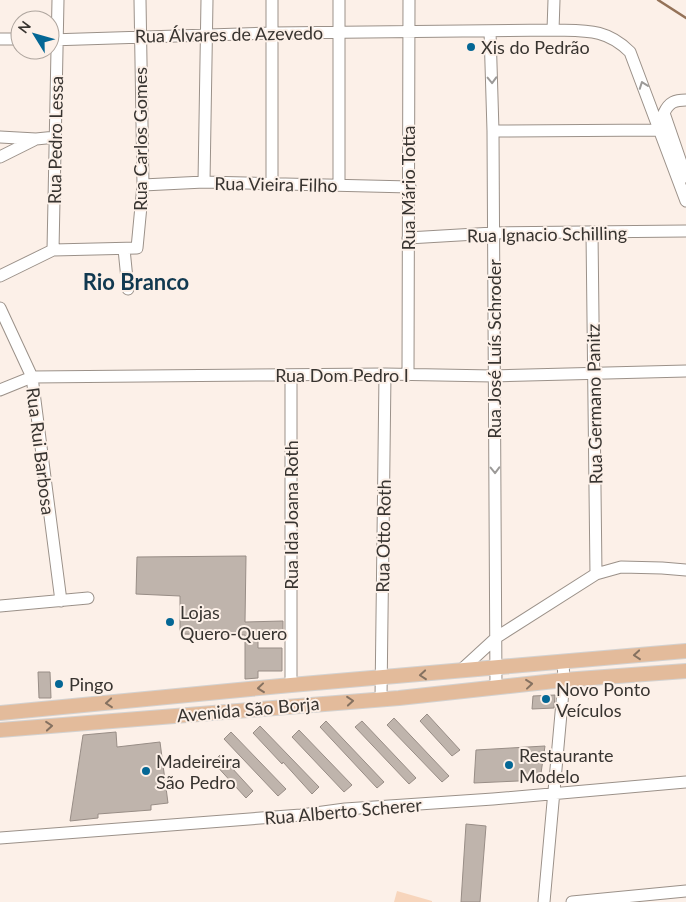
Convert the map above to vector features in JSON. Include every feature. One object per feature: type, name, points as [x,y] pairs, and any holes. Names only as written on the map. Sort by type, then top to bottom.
[{"type":"main road","name":"Avenida São Borja","points":[[0,713],[460,671],[495,666],[686,651]]},
{"type":"main road","name":"Avenida São Borja","points":[[0,730],[686,671]]},
{"type":"street","name":"Rua Carlos Gomes","points":[[124,249],[137,248],[142,185],[140,0]]},
{"type":"street","points":[[204,182],[207,0]]},
{"type":"street","points":[[272,0],[272,183]]},
{"type":"street","points":[[339,185],[340,0]]},
{"type":"street","name":"Rua Mário Totta","points":[[408,375],[409,0]]},
{"type":"street","points":[[553,30],[554,0]]},
{"type":"street","name":"Rua Álvares de Azevedo","points":[[60,40],[340,32],[553,30],[599,32],[620,42],[630,52],[661,130],[686,201]]},
{"type":"street","name":"Rua José Luís Schroder","points":[[490,31],[493,130],[493,376],[497,637],[495,666]]},
{"type":"street","name":"Rua Pedro Lessa","points":[[53,250],[56,137],[54,60]]},
{"type":"street","points":[[686,100],[674,101],[667,107],[664,113],[686,177]]},
{"type":"street","points":[[493,130],[661,130]]},
{"type":"street","points":[[0,137],[36,139],[56,137]]},
{"type":"street","points":[[0,157],[36,139]]},
{"type":"street","name":"Rua Vieira Filho","points":[[142,185],[204,182],[410,187]]},
{"type":"street","name":"Rua Ignacio Schilling","points":[[408,238],[493,234],[686,231]]},
{"type":"street","name":"Rua Germano Panitz","points":[[592,233],[596,574]]},
{"type":"street","points":[[0,276],[53,250],[124,249],[128,289]]},
{"type":"street","name":"Rua Rui Barbosa","points":[[0,308],[32,377],[61,601]]},
{"type":"street","name":"Rua Dom Pedro I","points":[[0,390],[32,377],[385,374],[493,376],[686,371]]},
{"type":"street","name":"Rua Otto Roth","points":[[381,698],[385,374]]},
{"type":"street","name":"Rua Ida Joana Roth","points":[[291,375],[291,685]]},
{"type":"street","points":[[460,671],[497,637],[596,574],[621,567],[686,570]]},
{"type":"street","points":[[0,606],[88,598]]},
{"type":"street","points":[[544,902],[564,680],[563,662]]},
{"type":"street","points":[[495,666],[496,688]]},
{"type":"street","name":"Rua Alberto Scherer","points":[[0,838],[292,816],[398,805],[686,782]]},
{"type":"street","points":[[572,902],[686,892]]},
{"type":"shaded area","points":[[397,891],[432,901],[432,902],[394,902]]},
{"type":"building","points":[[246,556],[245,622],[283,621],[283,634],[258,634],[258,648],[282,648],[282,671],[258,671],[258,678],[245,679],[245,635],[180,634],[180,596],[136,594],[137,557]]},
{"type":"building","points":[[38,672],[50,672],[51,698],[39,698]]},
{"type":"building","points":[[555,695],[554,708],[532,709],[533,696]]},
{"type":"building","points":[[427,714],[460,750],[452,756],[420,721]]},
{"type":"building","points":[[394,718],[449,776],[442,782],[387,725]]},
{"type":"building","points":[[326,721],[384,782],[377,788],[320,727]]},
{"type":"building","points":[[362,721],[416,778],[409,784],[355,727]]},
{"type":"building","points":[[260,726],[319,787],[312,794],[253,733]]},
{"type":"building","points":[[299,730],[352,785],[344,792],[292,737]]},
{"type":"building","points":[[116,732],[117,747],[160,742],[168,803],[151,805],[151,810],[98,814],[98,818],[70,821],[83,735]]},
{"type":"building","points":[[231,732],[286,789],[278,796],[224,739]]},
{"type":"building","name":"Restaurante Modelo","points":[[545,746],[540,780],[474,783],[476,750]]},
{"type":"building","points":[[220,755],[253,791],[246,798],[213,762]]},
{"type":"building","points":[[466,824],[486,826],[480,902],[461,902]]},
{"type":"waterway","points":[[658,0],[686,18]]},
{"type":"place","name":"Xis do Pedrão","points":[[471,47]]},
{"type":"place","name":"Lojas Quero-Quero","points":[[170,622]]},
{"type":"place","name":"Pingo","points":[[59,684]]},
{"type":"place","name":"Novo Ponto Veículos","points":[[546,699]]},
{"type":"place","name":"Restaurante Modelo","points":[[509,765]]},
{"type":"place","name":"Madeireira São Pedro","points":[[146,771]]},
{"type":"district","name":"Rio Branco","points":[[136,281]]}]
